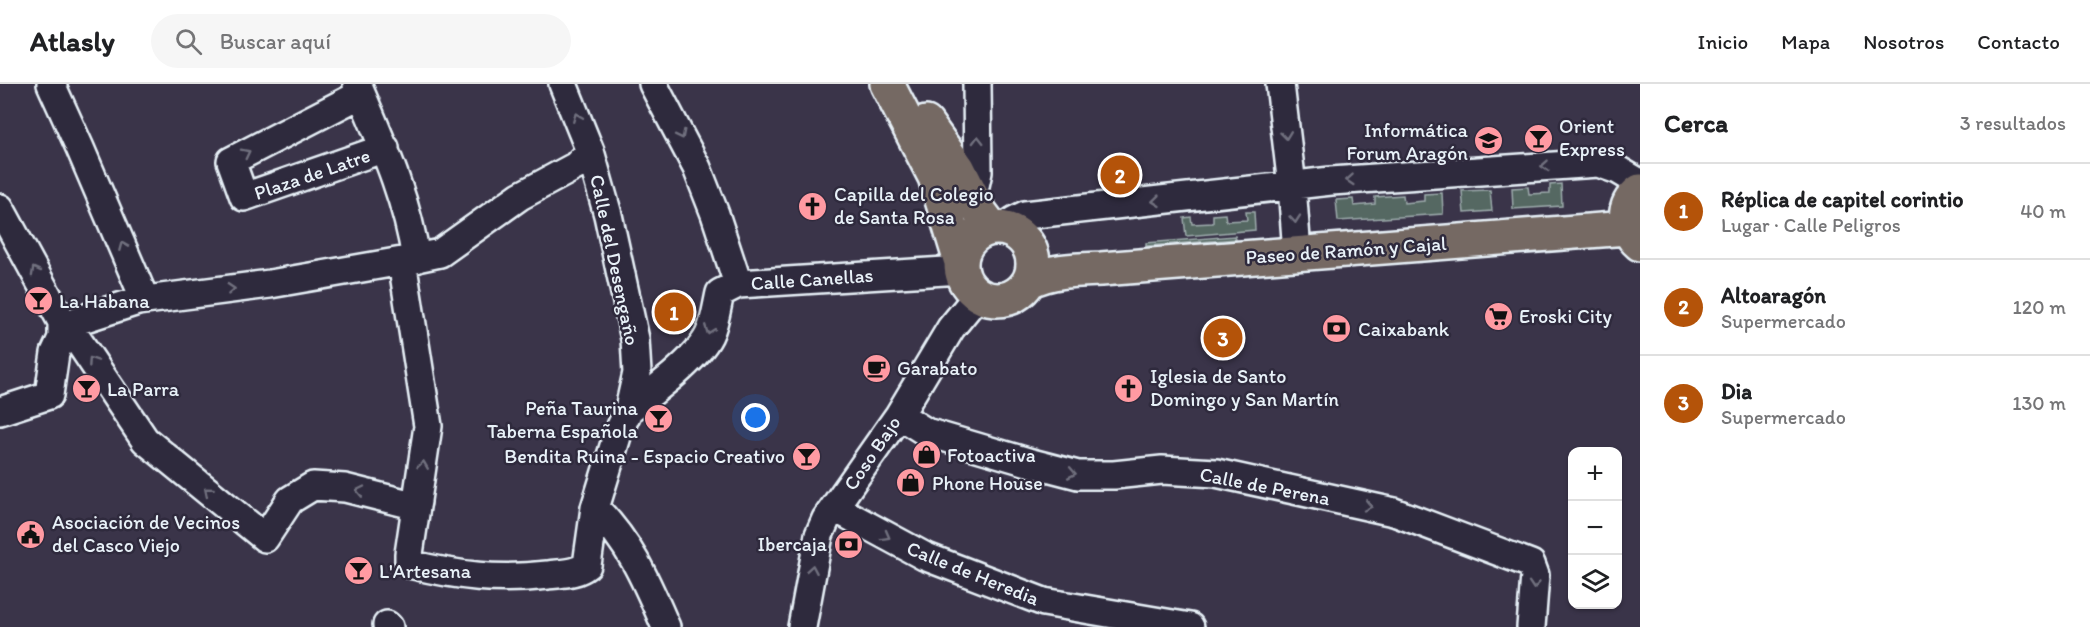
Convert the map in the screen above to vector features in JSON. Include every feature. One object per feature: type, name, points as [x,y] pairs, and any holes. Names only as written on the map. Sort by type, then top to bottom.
[{"type":"main road","points":[[888,84],[935,177],[966,274],[989,299],[1000,300],[1012,297],[1021,291],[1031,270],[1026,243],[1013,231],[998,228],[980,231],[964,248],[966,274]]},
{"type":"main road","points":[[895,84],[941,142],[973,195],[980,212],[998,228]]},
{"type":"main road","points":[[1634,236],[1627,209],[1631,200],[1640,191]]},
{"type":"main road","name":"Paseo de Ramón y Cajal","points":[[1031,270],[1040,276],[1064,270],[1297,253],[1634,236]]},
{"type":"street","points":[[51,84],[145,300]]},
{"type":"street","name":"Calle del Desengaño","points":[[417,502],[409,554],[410,564],[451,574],[485,578],[523,578],[579,571],[587,565],[595,508],[618,433],[629,409],[637,373],[635,339],[608,215],[590,151],[563,84]]},
{"type":"street","name":"Calle Canellas","points":[[653,84],[697,168],[738,284],[966,274]]},
{"type":"street","points":[[973,195],[978,172],[976,84]]},
{"type":"street","points":[[1280,84],[1297,253]]},
{"type":"street","points":[[359,89],[385,148],[412,228],[409,260],[428,426],[417,502],[405,503],[345,488],[313,486],[290,500],[265,538],[146,440],[73,333],[73,322],[145,300],[215,290],[240,289],[409,260],[440,253],[520,196],[576,166],[590,151]]},
{"type":"street","name":"Plaza de Latre","points":[[359,89],[231,161],[244,197],[385,148]]},
{"type":"street","points":[[998,228],[1025,215],[1331,181],[1598,163],[1618,170],[1640,183]]},
{"type":"street","points":[[0,208],[61,317],[62,338],[55,353],[50,395],[0,411]]},
{"type":"street","name":"Coso Bajo","points":[[802,627],[819,535],[826,519],[899,415],[951,328],[966,274]]},
{"type":"street","points":[[629,409],[653,393],[696,353],[709,335],[720,293],[738,284]]},
{"type":"street","name":"Calle de Perena","points":[[899,415],[926,432],[1078,475],[1114,475],[1162,470],[1216,473],[1394,512],[1531,564],[1535,575],[1531,627]]},
{"type":"street","points":[[595,508],[614,527],[639,566],[666,627]]},
{"type":"street","name":"Calle de Heredia","points":[[835,508],[924,556],[1044,602],[1063,616],[1190,627]]},
{"type":"green space","points":[[1561,184],[1562,206],[1513,209],[1512,188],[1528,187],[1529,194],[1550,193],[1550,185]]},
{"type":"green space","points":[[1490,190],[1492,211],[1464,213],[1462,191]]},
{"type":"green space","points":[[1442,193],[1443,214],[1338,221],[1336,200],[1353,199],[1354,206],[1375,204],[1375,197],[1403,195],[1404,203],[1424,201],[1424,194]]},
{"type":"green space","points":[[1246,212],[1254,212],[1255,230],[1186,236],[1184,218],[1191,217],[1192,224],[1213,223],[1213,215],[1225,214],[1226,221],[1247,220]]},
{"type":"green space","points":[[1235,236],[1236,239],[1146,246],[1146,243]]},
{"type":"place","name":"Orient Express","points":[[1538,138]]},
{"type":"place","name":"Informática Forum Aragón","points":[[1489,141]]},
{"type":"place","name":"Altoaragón","points":[[1120,175]]},
{"type":"place","name":"Capilla del Colegio de Santa Rosa","points":[[813,206]]},
{"type":"place","name":"La Habana","points":[[38,301]]},
{"type":"place","name":"Réplica de capitel corintio","points":[[674,312]]},
{"type":"place","name":"Eroski City","points":[[1498,316]]},
{"type":"place","name":"Caixabank","points":[[1337,329]]},
{"type":"place","name":"Dia","points":[[1223,338]]},
{"type":"place","name":"Garabato","points":[[876,368]]},
{"type":"place","name":"Iglesia de Santo Domingo y San Martín","points":[[1129,388]]},
{"type":"place","name":"La Parra","points":[[86,389]]},
{"type":"place","name":"Peña Taurina Taberna Española","points":[[659,419]]},
{"type":"place","name":"Fotoactiva","points":[[926,455]]},
{"type":"place","name":"Bendita Ruina - Espacio Creativo","points":[[806,456]]},
{"type":"place","name":"Phone House","points":[[911,483]]},
{"type":"place","name":"Asociación de Vecinos del Casco Viejo","points":[[31,534]]},
{"type":"place","name":"Ibercaja","points":[[848,544]]},
{"type":"place","name":"L'Artesana","points":[[358,571]]}]
